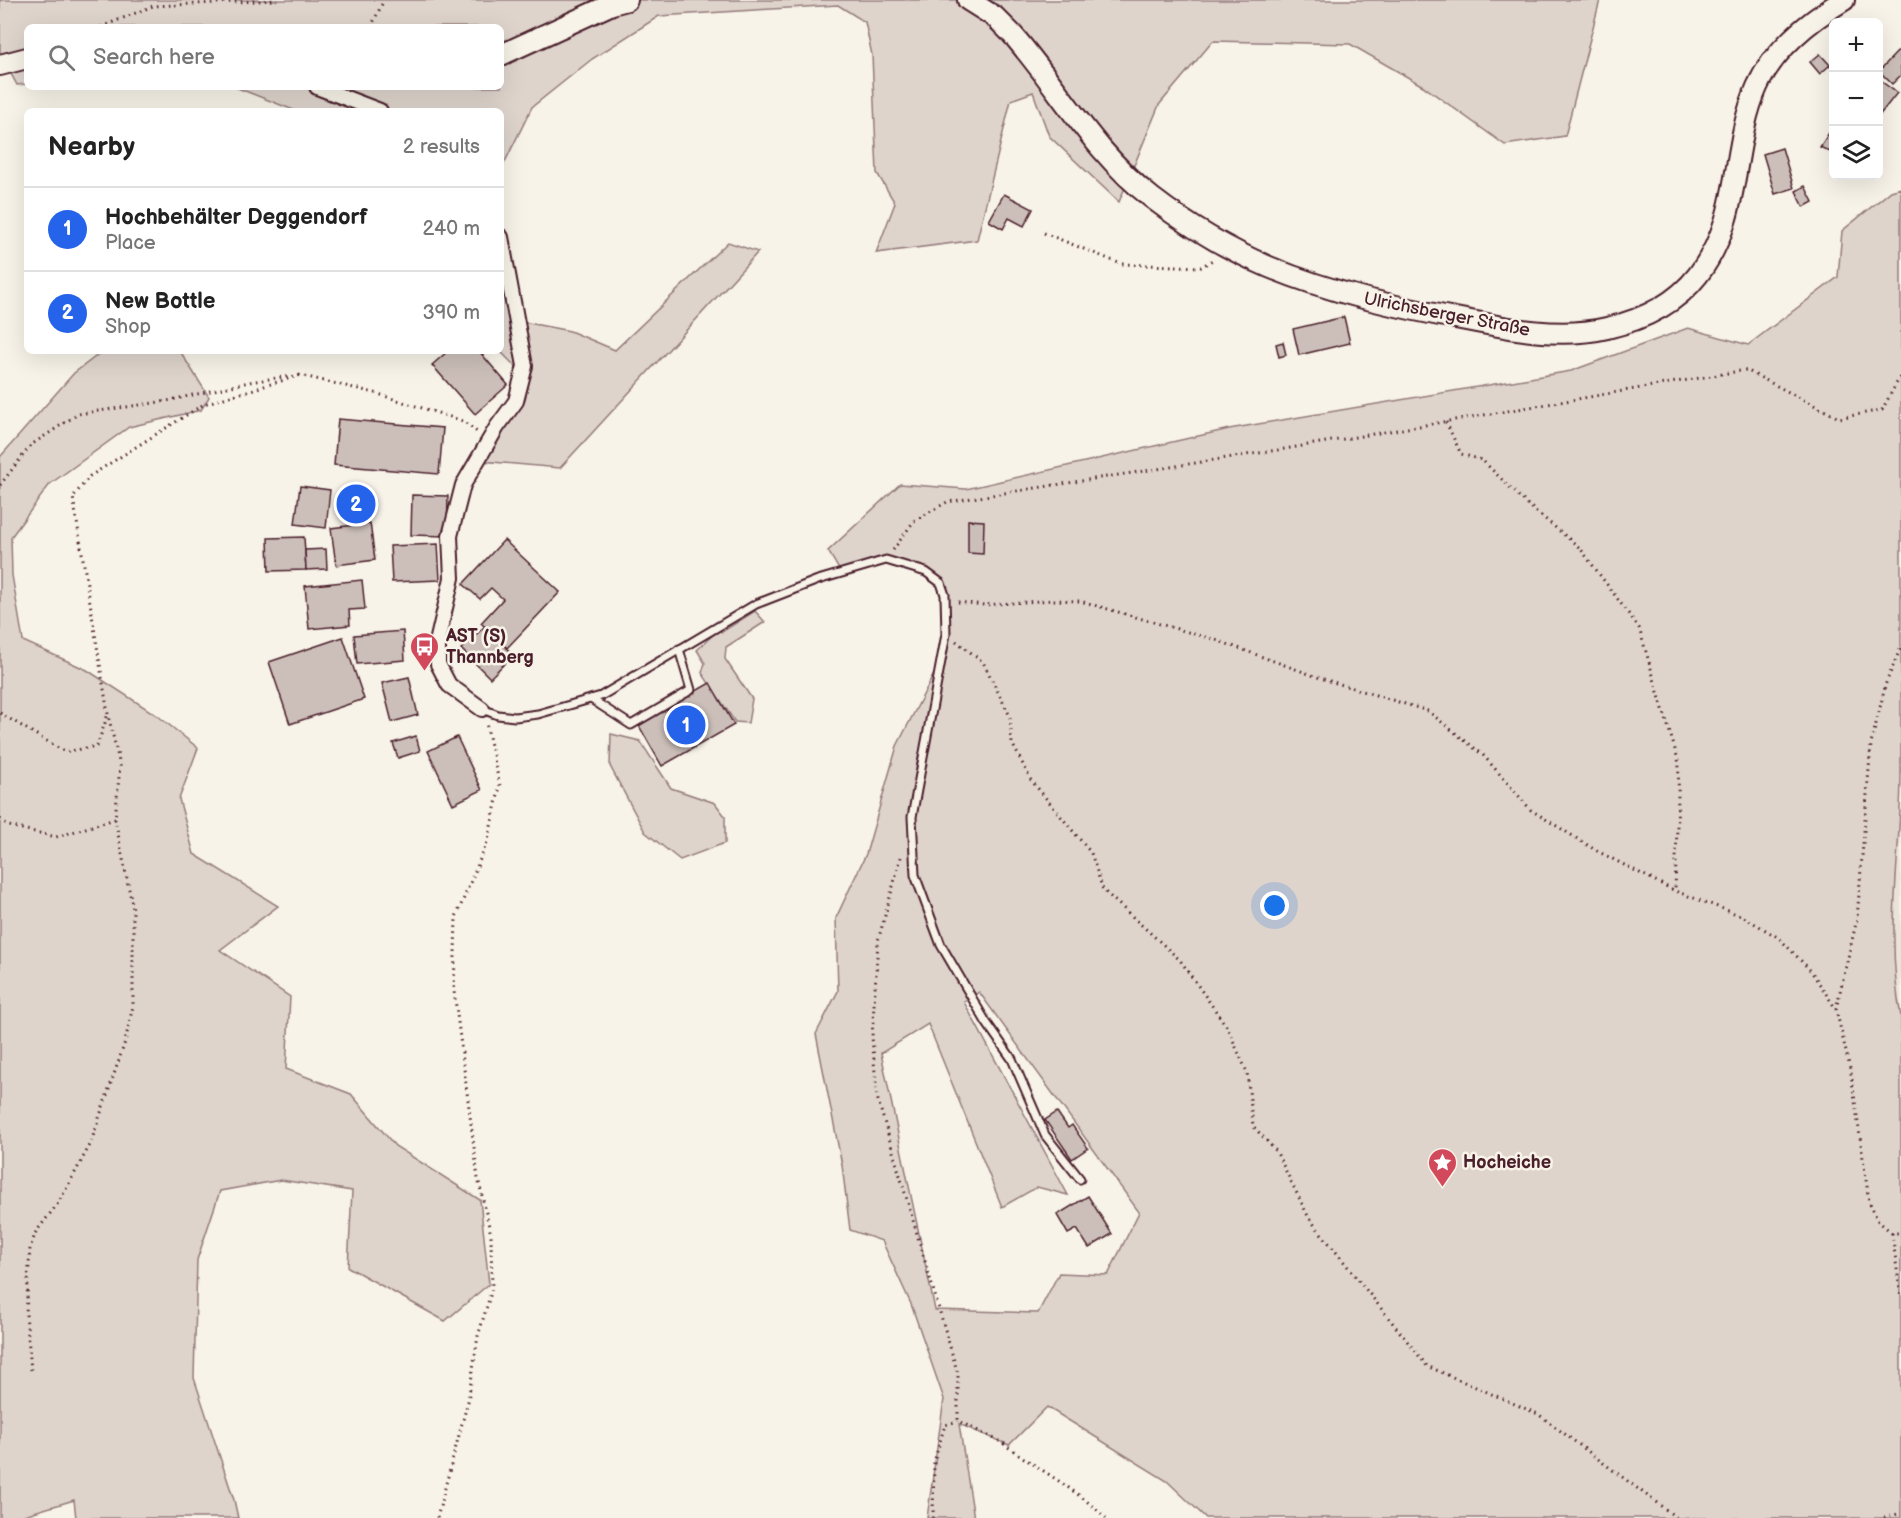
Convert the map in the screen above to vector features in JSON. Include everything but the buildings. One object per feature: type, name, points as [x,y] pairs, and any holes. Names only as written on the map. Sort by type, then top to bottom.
[{"type":"street","points":[[504,54],[627,0]]},
{"type":"street","name":"Ulrichsberger Straße","points":[[968,0],[995,17],[1012,34],[1103,151],[1126,175],[1151,197],[1231,249],[1270,267],[1323,286],[1388,305],[1483,324],[1531,331],[1573,332],[1605,329],[1636,320],[1671,301],[1688,286],[1708,260],[1732,201],[1749,111],[1757,86],[1774,57],[1791,40],[1840,1]]},
{"type":"street","points":[[0,65],[24,59]]},
{"type":"street","points":[[325,90],[372,108]]},
{"type":"street","points":[[482,709],[449,685],[438,664],[438,638],[452,578],[450,536],[463,485],[516,401],[525,366],[504,253]]},
{"type":"lane","points":[[482,709],[498,716],[515,717],[538,714],[601,696],[756,604],[818,580],[886,560],[926,573],[941,584],[945,595],[946,634],[912,817],[915,875],[941,945],[986,1022],[1012,1059],[1045,1135],[1080,1179]]},
{"type":"lane","points":[[591,699],[631,725],[691,690],[679,649]]},
{"type":"path","points":[[108,24],[153,6],[277,0]]},
{"type":"path","points":[[372,24],[384,0]]},
{"type":"path","points":[[1044,233],[1121,264],[1201,267],[1231,249]]},
{"type":"path","points":[[886,560],[914,521],[947,502],[1446,422],[1746,370],[1839,418],[1882,410],[1901,375]]},
{"type":"path","points":[[31,1370],[26,1314],[30,1248],[36,1232],[59,1202],[90,1145],[125,1042],[133,1006],[133,909],[115,819],[120,766],[108,714],[73,497],[90,476],[204,404],[301,375]]},
{"type":"path","points":[[0,485],[31,445],[78,414],[167,401],[249,382],[301,375],[375,393],[463,421],[490,443]]},
{"type":"path","points":[[1446,422],[1461,454],[1482,460],[1527,504],[1580,548],[1639,628],[1678,763],[1674,891]]},
{"type":"path","points":[[945,595],[959,602],[984,605],[1053,600],[1080,601],[1219,641],[1320,678],[1428,711],[1483,755],[1531,810],[1597,850],[1674,891],[1742,916],[1779,938],[1811,971],[1836,1009],[1851,1073],[1869,1201],[1878,1221],[1892,1233],[1901,1233]]},
{"type":"path","points":[[946,634],[983,662],[1010,716],[1012,743],[1031,780],[1091,853],[1104,890],[1180,960],[1227,1027],[1247,1072],[1254,1126],[1275,1150],[1309,1218],[1427,1365],[1538,1414],[1677,1518]]},
{"type":"path","points":[[1836,1009],[1857,919],[1871,744],[1886,682],[1901,646]]},
{"type":"path","points":[[437,1518],[468,1401],[478,1336],[492,1289],[491,1235],[478,1178],[454,991],[456,917],[488,840],[500,786],[482,709]]},
{"type":"path","points":[[0,713],[65,752],[97,746],[108,714]]},
{"type":"path","points":[[0,819],[9,826],[56,837],[115,819]]},
{"type":"path","points":[[903,851],[878,941],[872,1037],[877,1097],[958,1374],[958,1421]]},
{"type":"path","points":[[1892,1233],[1901,1298]]},
{"type":"path","points":[[933,1518],[934,1462],[945,1425],[958,1421],[1007,1445],[1004,1444],[1052,1479],[1087,1500],[1106,1518]]},
{"type":"path","points":[[1884,1518],[1901,1513]]},
{"type":"shaded area","points":[[0,0],[1600,0],[1565,136],[1505,145],[1423,86],[1350,44],[1213,41],[1159,105],[1119,202],[1049,136],[1033,92],[1011,100],[977,240],[876,253],[895,203],[877,173],[872,55],[865,22],[838,5],[659,16],[592,59],[532,107],[504,164],[504,108],[288,108],[243,90],[504,90],[504,24],[24,24],[24,84],[17,85],[0,53]]},
{"type":"shaded area","points":[[1901,188],[1901,773],[1894,956],[1901,1017],[1901,1518],[1206,1518],[1167,1481],[1047,1407],[1009,1445],[959,1424],[974,1518],[927,1518],[944,1399],[911,1304],[882,1241],[850,1230],[842,1165],[816,1034],[838,991],[836,918],[866,854],[897,746],[939,664],[948,616],[940,585],[926,572],[886,561],[841,573],[828,551],[900,484],[966,489],[1229,429],[1571,371],[1688,328],[1748,345],[1838,277],[1842,231],[1891,191]],"holes":[[[979,992],[1139,1212],[1108,1275],[1059,1273],[1038,1313],[935,1310],[881,1053],[928,1024],[1002,1207],[1037,1187],[1068,1195],[964,1002]]]},
{"type":"shaded area","points":[[728,242],[758,252],[560,468],[482,461],[514,395],[516,367],[503,354],[504,255],[513,320],[570,331],[615,350]]},
{"type":"shaded area","points":[[99,354],[182,354],[209,397],[201,410],[129,427],[50,484],[11,537],[12,575],[23,641],[87,670],[158,716],[198,748],[179,799],[194,854],[278,906],[220,950],[290,997],[286,1069],[351,1094],[395,1146],[480,1200],[489,1284],[445,1321],[348,1267],[352,1191],[281,1180],[220,1191],[197,1260],[194,1378],[238,1518],[76,1518],[74,1500],[14,1518],[0,1518],[0,457],[74,373]]},
{"type":"shaded area","points":[[755,611],[765,622],[726,647],[725,659],[752,699],[748,723],[735,722],[702,673],[705,663],[697,650],[718,630],[722,632]]},
{"type":"shaded area","points":[[611,734],[640,741],[671,788],[715,803],[725,816],[725,843],[680,860],[645,832],[610,766]]},
{"type":"shaded area","points":[[1901,804],[1901,1017],[1897,998],[1893,912]]},
{"type":"place","name":"New Bottle","points":[[356,504]]},
{"type":"place","name":"AST (S) Thannberg","points":[[425,672]]},
{"type":"place","name":"Hochbehälter Deggendorf","points":[[686,725]]},
{"type":"place","name":"Hocheiche","points":[[1442,1188]]}]
